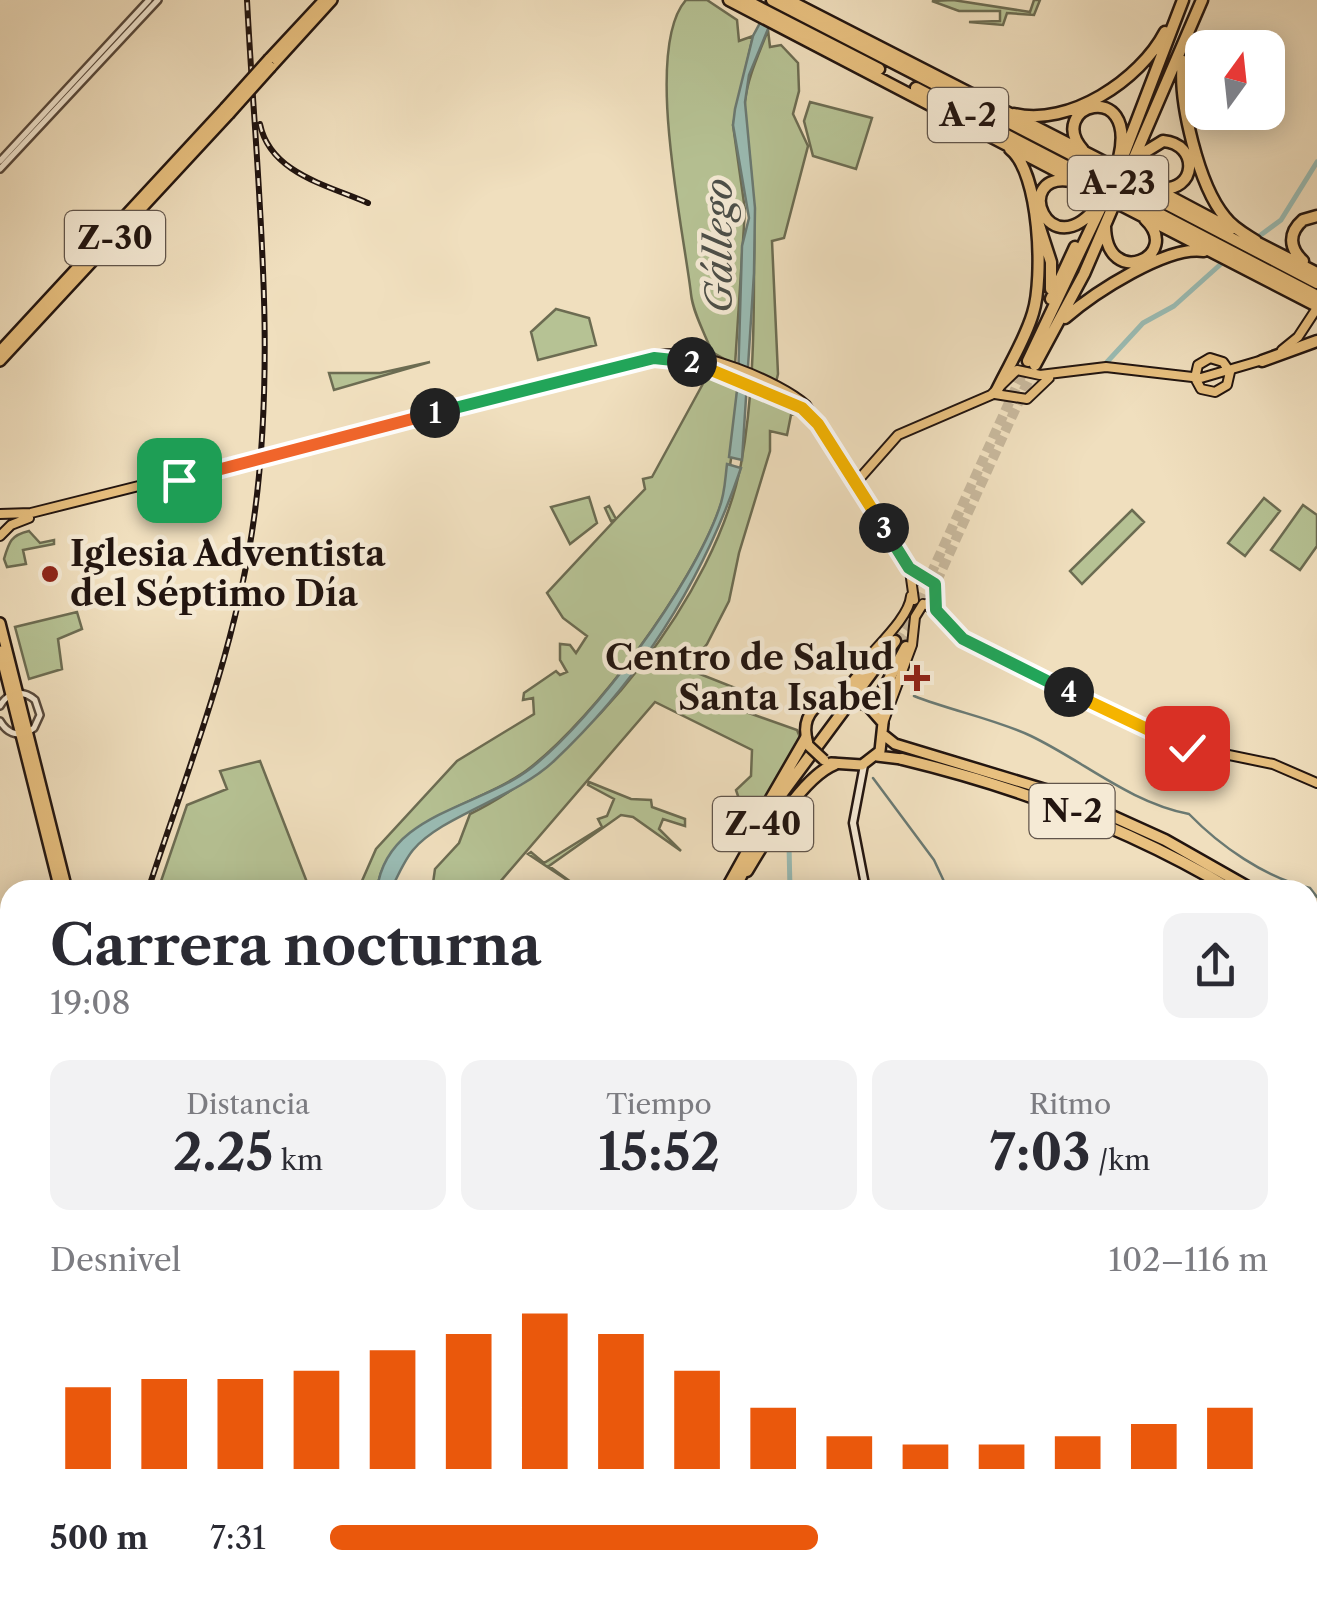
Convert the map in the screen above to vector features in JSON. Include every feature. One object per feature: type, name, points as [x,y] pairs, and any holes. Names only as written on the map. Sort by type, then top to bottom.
[{"type":"highway","name":"Z-30","points":[[0,361],[324,0]]},
{"type":"highway","name":"Z-30","points":[[270,63],[332,0]]},
{"type":"highway","points":[[730,0],[1026,116],[1068,111],[1134,72],[1167,27]]},
{"type":"highway","name":"A-2","points":[[746,0],[840,42],[1097,178],[1131,190],[1317,283]]},
{"type":"highway","name":"A-2","points":[[772,0],[840,42]]},
{"type":"highway","points":[[788,0],[840,42],[1002,143],[1022,161],[1051,262],[1050,300]]},
{"type":"highway","points":[[1032,367],[1050,300],[1119,158],[1180,0]]},
{"type":"highway","name":"A-23","points":[[1032,367],[1122,162],[1180,0]]},
{"type":"highway","points":[[1190,30],[1199,0]]},
{"type":"highway","name":"A-23","points":[[1032,367],[1199,0]]},
{"type":"highway","points":[[1032,367],[1057,326],[1185,45]]},
{"type":"highway","points":[[1185,57],[1182,100],[1185,109]]},
{"type":"highway","points":[[980,100],[1092,156]]},
{"type":"highway","points":[[1097,178],[1092,156],[1080,146],[1073,129],[1080,113],[1096,106],[1111,110],[1120,121],[1119,158]]},
{"type":"highway","name":"Z-30","points":[[0,352],[227,111]]},
{"type":"highway","points":[[962,120],[1256,241],[1317,271]]},
{"type":"highway","points":[[1192,130],[1212,194],[1227,220],[1256,241]]},
{"type":"highway","points":[[1131,190],[1177,187],[1189,175],[1189,158],[1181,146],[1162,141],[1145,149],[1133,162]]},
{"type":"highway","points":[[1097,178],[1061,179],[1048,185],[1040,199],[1043,216],[1057,227],[1070,226],[1098,204]]},
{"type":"highway","points":[[1105,222],[1111,250],[1121,260],[1138,262],[1151,254],[1156,238],[1152,226],[1136,212],[1131,190]]},
{"type":"highway","name":"A-2","points":[[1131,190],[1317,296]]},
{"type":"highway","points":[[1009,376],[1038,291],[1033,209]]},
{"type":"highway","points":[[1136,212],[1316,309]]},
{"type":"highway","points":[[1317,216],[1296,226],[1292,245],[1298,257],[1317,271]]},
{"type":"highway","points":[[1057,326],[1079,306],[1168,255],[1198,250],[1230,261]]},
{"type":"highway","points":[[1262,361],[1317,341]]},
{"type":"highway","points":[[994,393],[1019,347]]},
{"type":"highway","points":[[0,623],[61,880]]},
{"type":"highway","points":[[735,880],[760,815],[808,742],[811,710],[842,698],[898,643]]},
{"type":"highway","points":[[738,880],[822,771],[835,763],[864,764],[876,756],[885,736],[878,698],[898,643]]},
{"type":"highway","name":"Z-40","points":[[736,880],[772,808],[898,643]]},
{"type":"highway","points":[[0,651],[15,694]]},
{"type":"highway","points":[[842,698],[868,706],[881,719]]},
{"type":"highway","name":"N-2","points":[[885,736],[895,744],[1070,797],[1165,840],[1235,880]]},
{"type":"highway","points":[[808,742],[835,763]]},
{"type":"highway","name":"N-2","points":[[876,756],[902,758],[1002,786],[1078,814],[1166,853],[1214,880]]},
{"type":"main road","points":[[994,393],[1027,398],[1037,385],[1058,374],[1106,367],[1195,378],[1230,372],[1262,361],[1292,342],[1316,309]]},
{"type":"main road","points":[[0,514],[30,513],[654,358],[711,364],[782,393],[818,424],[858,476],[861,492],[916,580],[903,620],[881,638],[842,698]]},
{"type":"main road","points":[[1210,358],[1223,362],[1230,372],[1225,386],[1215,392],[1202,388],[1195,378],[1198,365],[1210,358]]},
{"type":"main road","points":[[858,476],[910,430],[994,393],[1009,376],[1032,367],[1058,374]]},
{"type":"main road","points":[[1032,367],[1037,385]]},
{"type":"main road","points":[[1009,376],[1010,394]]},
{"type":"main road","points":[[0,536],[18,522],[284,451]]},
{"type":"main road","points":[[881,719],[912,646],[915,617],[928,602],[935,584],[916,580]]},
{"type":"main road","points":[[911,596],[928,602],[968,642],[1175,744],[1271,763],[1317,783]]},
{"type":"main road","points":[[835,763],[858,785]]},
{"type":"main road","points":[[864,764],[854,828],[864,880]]},
{"type":"street","points":[[0,165],[149,0]]},
{"type":"street","points":[[0,165],[158,0]]},
{"type":"street","points":[[0,706],[15,694],[32,698],[40,711],[38,722],[24,733],[1,725]]},
{"type":"green space","points":[[686,0],[707,0],[737,20],[739,41],[753,36],[733,125],[745,210],[735,365],[712,352],[694,309],[675,186],[667,98],[668,57],[674,24]]},
{"type":"green space","points":[[953,0],[1030,12],[1034,0],[1040,0],[1034,15],[1007,13],[1003,25],[969,22],[1000,21],[1000,11],[959,11],[932,1]]},
{"type":"green space","points":[[768,30],[770,47],[781,45],[798,63],[799,91],[793,114],[808,146],[784,238],[772,241],[778,374],[773,395],[802,412],[791,415],[787,435],[770,431],[770,451],[739,553],[729,601],[707,644],[687,669],[753,695],[744,704],[746,712],[797,730],[802,742],[747,836],[737,829],[753,812],[742,808],[736,790],[751,776],[752,750],[655,702],[502,880],[433,880],[435,869],[459,843],[470,814],[514,788],[559,754],[640,666],[705,566],[727,514],[741,464],[752,366],[754,228],[745,116],[751,74]]},
{"type":"green space","points":[[810,102],[872,118],[856,169],[813,156],[804,121]]},
{"type":"green space","points":[[556,309],[589,318],[596,345],[538,360],[531,332]]},
{"type":"green space","points":[[430,362],[334,390],[329,373],[380,373]]},
{"type":"green space","points":[[706,368],[738,382],[730,464],[724,495],[706,541],[664,612],[612,684],[557,744],[511,780],[417,829],[398,846],[380,880],[362,880],[376,849],[457,761],[534,714],[533,698],[523,700],[524,693],[556,671],[560,675],[567,672],[560,660],[560,644],[570,645],[576,653],[587,636],[563,618],[547,593],[615,520],[611,521],[605,508],[609,506],[616,519],[645,489],[643,479],[652,477],[705,380]]},
{"type":"green space","points":[[589,497],[597,523],[570,544],[551,507]]},
{"type":"green space","points":[[1264,498],[1280,511],[1245,556],[1228,543]]},
{"type":"green space","points":[[1303,505],[1317,515],[1317,546],[1300,570],[1271,550]]},
{"type":"green space","points":[[1132,510],[1144,522],[1082,584],[1070,571]]},
{"type":"green space","points":[[29,531],[40,543],[54,540],[54,544],[23,550],[26,564],[7,567],[4,559],[9,544],[14,537]]},
{"type":"green space","points":[[77,612],[82,629],[58,639],[62,669],[29,679],[15,627]]},
{"type":"green space","points":[[260,761],[306,880],[161,880],[187,805],[227,789],[220,771]]},
{"type":"green space","points":[[589,782],[631,799],[651,800],[652,807],[685,819],[685,826],[663,819],[659,829],[681,851],[633,817],[621,815],[549,866],[568,880],[528,854],[531,852],[544,863],[602,827],[598,819],[607,816],[614,799],[588,785]]},
{"type":"water","points":[[780,0],[749,75],[745,102],[755,208],[742,460],[729,457],[738,382],[742,246],[749,218],[733,125],[753,36],[770,4]]},
{"type":"water","points":[[727,464],[741,468],[688,588],[615,696],[538,774],[441,827],[410,854],[396,880],[380,880],[384,864],[416,828],[510,782],[531,768],[584,717],[665,612],[706,540],[724,487]]},
{"type":"waterway","points":[[1258,237],[1281,220],[1317,162]]},
{"type":"waterway","points":[[1107,362],[1143,323],[1174,306],[1222,263]]},
{"type":"waterway","points":[[914,696],[1017,730],[1127,791],[1189,814],[1244,859],[1284,880]]},
{"type":"waterway","points":[[873,778],[934,860],[943,880]]},
{"type":"waterway","points":[[790,880],[789,845],[798,829]]},
{"type":"tunnel","points":[[895,641],[921,596],[1028,361]]},
{"type":"tunnel","points":[[924,609],[1035,366]]},
{"type":"tunnel","points":[[901,645],[915,624]]},
{"type":"railway","points":[[151,880],[208,713],[233,624],[252,532],[260,466],[265,333],[247,0]]},
{"type":"railway","points":[[260,124],[266,141],[288,166],[368,203]]},
{"type":"place","name":"Iglesia Adventista del Séptimo Día","points":[[50,574]]},
{"type":"place","name":"Centro de Salud Santa Isabel","points":[[917,678]]},
{"type":"route","points":[[179,480],[648,359],[689,360],[785,398],[818,424],[909,568],[935,584],[936,610],[963,639],[1187,748]]},
{"type":"water label","name":"Gállego","points":[[719,246]]}]
